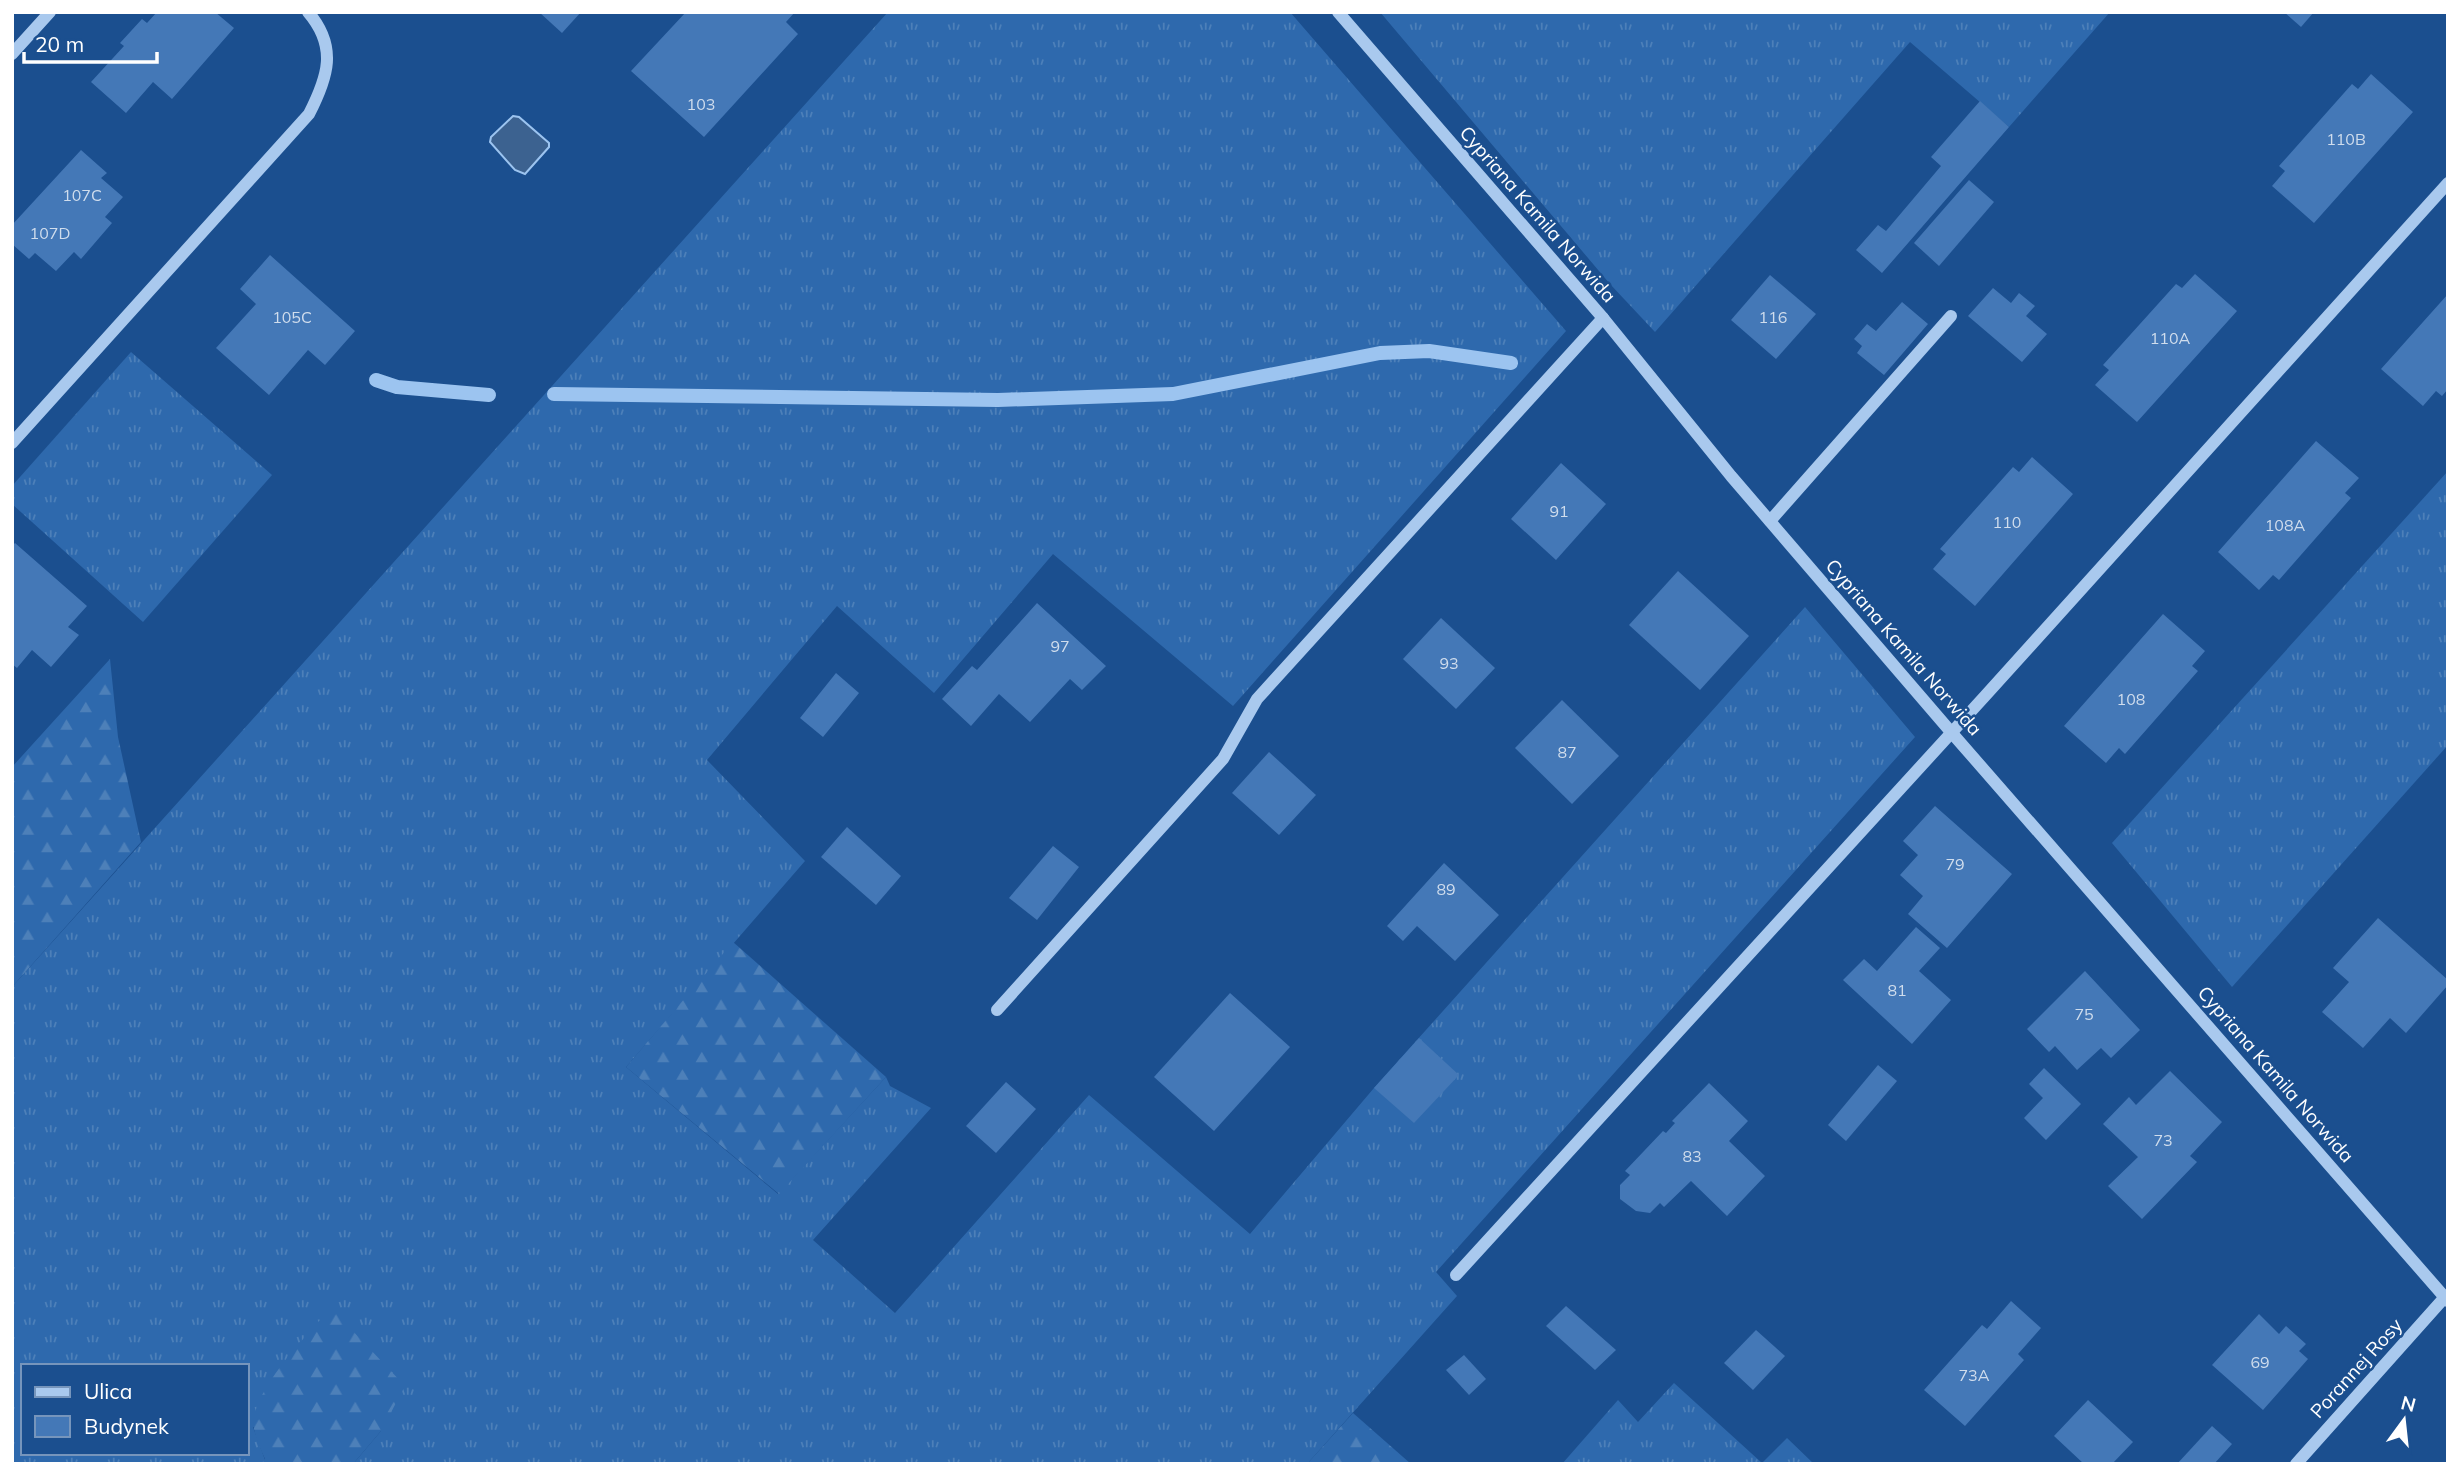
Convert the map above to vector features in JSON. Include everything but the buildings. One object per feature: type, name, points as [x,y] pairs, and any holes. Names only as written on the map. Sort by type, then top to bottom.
[{"type":"street","points":[[12,54],[50,12]]},
{"type":"street","points":[[12,443],[309,114],[320,92],[327,66],[327,43],[319,25],[308,12]]},
{"type":"street","name":"Cypriana Kamila Norwida","points":[[1338,12],[1603,318],[1731,476],[1951,732],[2446,1299]]},
{"type":"street","points":[[1456,1275],[2448,183]]},
{"type":"street","points":[[1770,521],[1951,316]]},
{"type":"street","points":[[997,1010],[1223,759],[1257,699],[1603,318]]},
{"type":"street","name":"Porannej Rosy","points":[[2296,1464],[2446,1299]]},
{"type":"green space","points":[[888,12],[1290,12],[1566,331],[1233,706],[1053,554],[934,693],[837,606],[707,760],[805,861],[626,1067],[778,1194],[886,1077],[890,1086],[931,1108],[813,1240],[895,1313],[1089,1095],[1250,1234],[1374,1088],[1805,607],[1915,737],[1436,1272],[1457,1296],[1307,1464],[353,1464],[381,1431],[253,1427],[265,1460],[261,1464],[12,1464],[12,987]]},
{"type":"green space","points":[[1380,12],[2110,12],[2009,127],[1910,42],[1655,332],[1610,284]]},
{"type":"green space","points":[[131,352],[272,475],[143,622],[12,504],[12,486]]},
{"type":"green space","points":[[2448,471],[2448,745],[2232,987],[2112,843]]},
{"type":"green space","points":[[110,659],[118,737],[141,842],[12,987],[12,767]]},
{"type":"green space","points":[[733,942],[886,1077],[779,1194],[626,1067]]},
{"type":"green space","points":[[331,1308],[405,1386],[381,1431],[353,1464],[261,1464],[265,1459],[254,1429],[260,1399],[295,1348]]},
{"type":"green space","points":[[1674,1383],[1762,1463],[1787,1438],[1814,1464],[1562,1464],[1618,1400],[1638,1422]]},
{"type":"green space","points":[[1353,1413],[1411,1464],[1307,1464]]},
{"type":"shaded area","points":[[513,116],[519,117],[549,143],[549,147],[525,174],[515,170],[490,142],[491,137]]},
{"type":"waterway","points":[[554,394],[998,400],[1173,394],[1380,353],[1429,351],[1511,363]]},
{"type":"waterway","points":[[376,380],[397,387],[489,395]]}]
